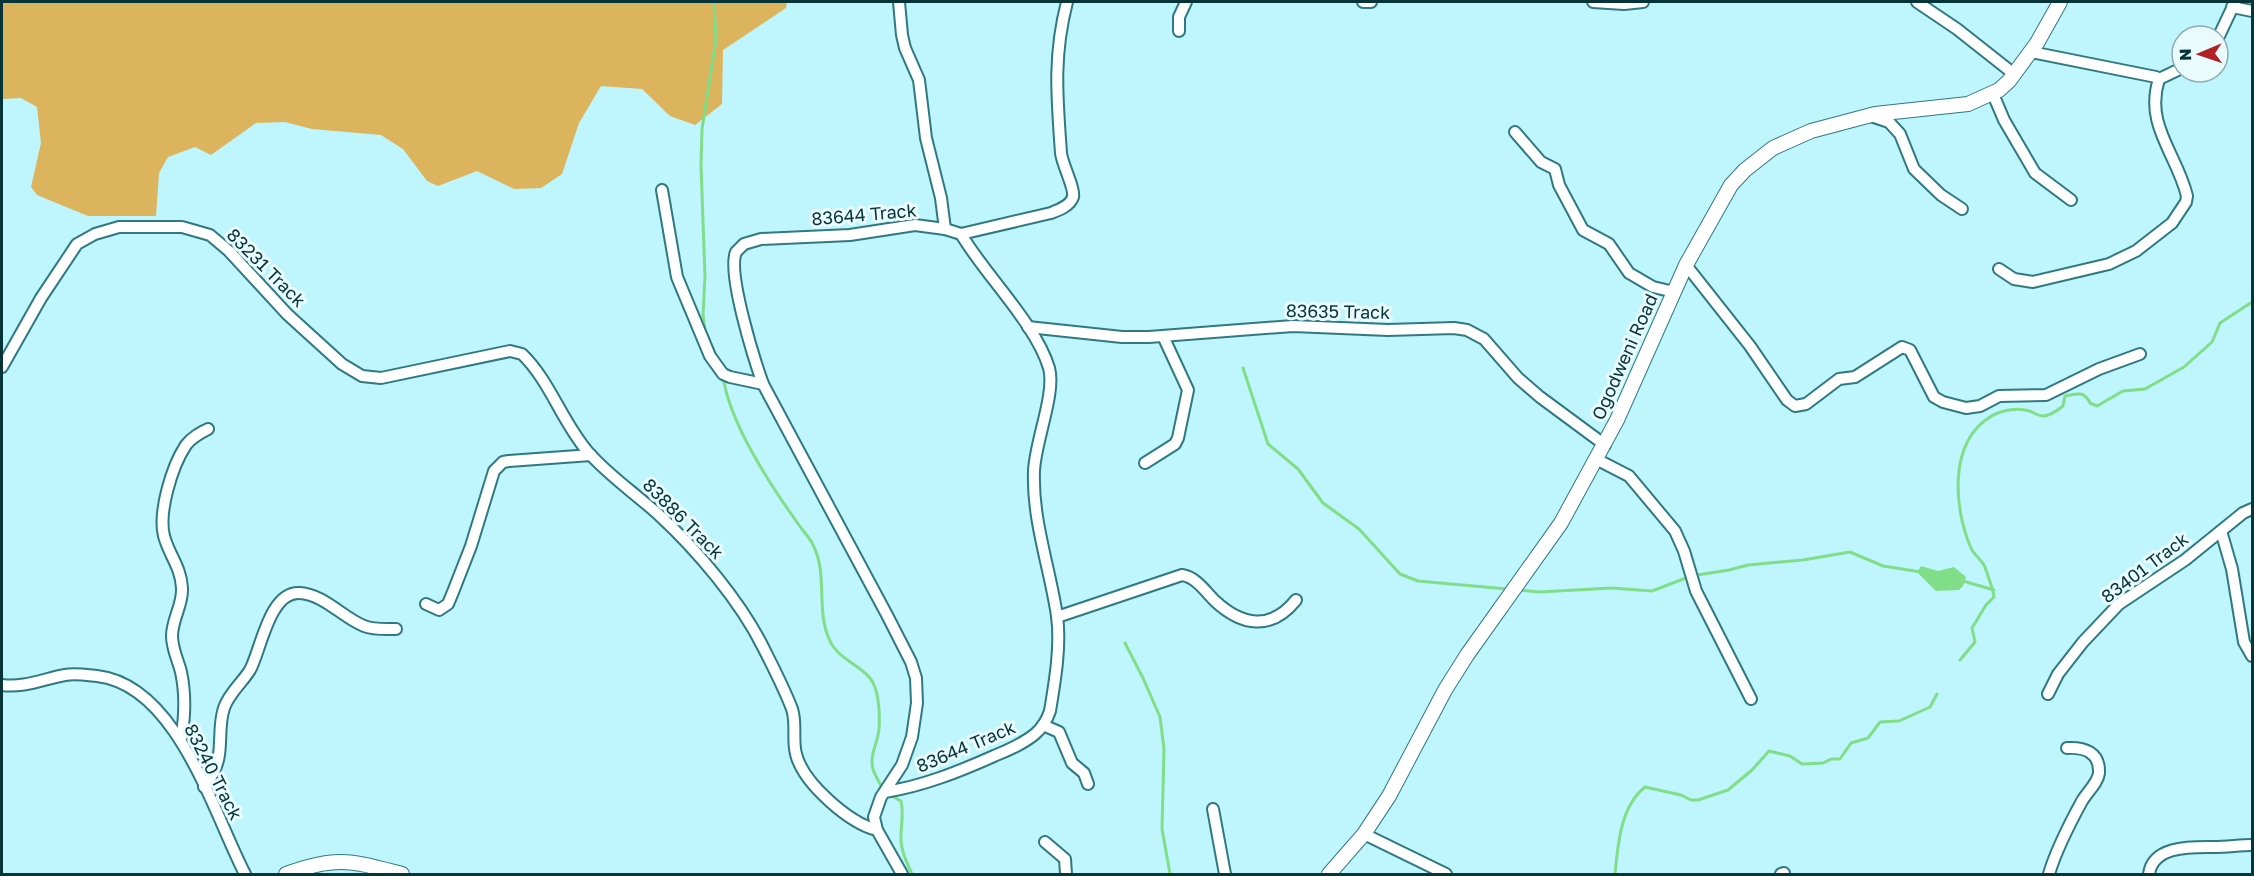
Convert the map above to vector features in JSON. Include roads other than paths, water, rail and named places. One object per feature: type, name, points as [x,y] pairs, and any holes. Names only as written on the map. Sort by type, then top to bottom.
[{"type":"street","points":[[899,2],[902,35],[919,80],[926,138],[941,198],[945,228]]},
{"type":"street","points":[[961,234],[1051,213],[1072,199],[1073,192],[1061,155],[1056,77],[1058,47],[1067,2]]},
{"type":"street","points":[[1179,31],[1179,17],[1186,2]]},
{"type":"street","points":[[1363,2],[1371,2]]},
{"type":"street","points":[[1593,2],[1624,4],[1643,2]]},
{"type":"street","points":[[1917,2],[1957,29],[2014,74]]},
{"type":"street","name":"Ogodweni Road","points":[[1329,874],[1364,834],[1389,796],[1445,690],[1467,655],[1555,532],[1605,446],[1686,265],[1731,185],[1760,157],[1797,136],[1871,115],[1902,110],[1946,108],[1968,104],[1993,94],[2014,74],[2031,52],[2060,2]]},
{"type":"street","points":[[2225,24],[2234,4],[2253,11]]},
{"type":"street","points":[[2031,52],[2158,79],[2170,74]]},
{"type":"street","points":[[1999,269],[2014,279],[2033,282],[2109,264],[2130,255],[2175,221],[2187,196],[2158,127],[2154,98],[2158,79]]},
{"type":"street","points":[[1993,94],[2004,120],[2035,173],[2071,200]]},
{"type":"street","points":[[1871,115],[1889,122],[1900,134],[1914,169],[1941,195],[1962,209]]},
{"type":"street","points":[[1515,132],[1541,162],[1554,169],[1559,185],[1582,229],[1609,244],[1626,271],[1653,287],[1674,292]]},
{"type":"street","points":[[662,190],[677,277],[710,356],[723,374],[762,384]]},
{"type":"street","name":"83644 Track","points":[[877,830],[875,811],[885,792],[902,765],[912,737],[916,678],[911,662],[887,615],[762,384],[735,276],[734,257],[740,247],[750,241],[761,239],[850,235],[915,225],[945,228],[961,234],[1028,327],[1050,372],[1047,400],[1035,456],[1034,484],[1059,641],[1050,711],[1043,725],[1029,739],[982,761],[918,786],[885,792]]},
{"type":"street","name":"83231 Track","points":[[2,367],[41,298],[76,244],[95,234],[119,227],[182,227],[201,231],[219,241],[282,309],[342,364],[362,376],[381,378]]},
{"type":"street","points":[[1686,265],[1744,338],[1788,400],[1795,406],[1806,404],[1839,379],[1855,377],[1902,347],[1910,350],[1934,397],[1943,402],[1966,408],[1980,406],[1999,396],[2046,395],[2099,369],[2140,354]]},
{"type":"street","name":"83635 Track","points":[[1028,327],[1122,337],[1293,326],[1388,330],[1454,328],[1467,330],[1484,339],[1518,378],[1540,397],[1605,446]]},
{"type":"street","points":[[1144,463],[1175,444],[1188,398],[1186,382],[1163,336]]},
{"type":"street","name":"83886 Track","points":[[381,378],[510,351],[522,354],[544,383],[573,431],[591,455],[660,516],[711,569],[755,632],[785,694],[792,710],[795,724],[795,748],[801,765],[833,804],[861,824],[877,830]]},
{"type":"street","points":[[181,740],[185,719],[184,699],[181,673],[172,635],[182,591],[178,564],[167,544],[162,518],[164,504],[180,456],[187,443],[208,429]]},
{"type":"street","points":[[426,604],[439,610],[448,604],[471,546],[492,477],[498,466],[509,461],[591,455]]},
{"type":"street","points":[[1596,459],[1629,476],[1675,531],[1696,591],[1751,699]]},
{"type":"street","name":"83401 Track","points":[[2048,694],[2058,674],[2083,642],[2119,604],[2185,560],[2253,509]]},
{"type":"street","points":[[2221,531],[2232,569],[2244,642],[2253,656]]},
{"type":"street","points":[[1057,617],[1182,575],[1192,578],[1230,614],[1254,622],[1273,620],[1288,611],[1296,600]]},
{"type":"street","points":[[204,787],[215,771],[218,760],[226,702],[249,672],[272,615],[283,599],[297,593],[305,594],[316,598],[363,626],[396,629]]},
{"type":"street","name":"83240 Track","points":[[2,685],[29,684],[68,674],[108,677],[142,693],[181,740],[244,874]]},
{"type":"street","points":[[1043,725],[1059,732],[1072,763],[1084,773],[1088,784]]},
{"type":"street","points":[[2049,874],[2083,800],[2098,776],[2098,766],[2090,751],[2080,747],[2067,748]]},
{"type":"street","points":[[1213,809],[1225,874]]},
{"type":"street","points":[[877,830],[902,874]]},
{"type":"street","points":[[1364,834],[1446,874]]},
{"type":"street","points":[[1045,842],[1065,859],[1066,874]]},
{"type":"street","points":[[2149,874],[2153,863],[2167,852],[2196,846],[2253,845]]},
{"type":"street","points":[[285,874],[318,864],[348,861],[402,874]]},
{"type":"waterway","points":[[714,2],[716,39],[702,129],[701,165],[705,277],[703,315],[705,330],[716,356]]},
{"type":"waterway","points":[[1960,660],[1975,642],[1972,628],[1986,605],[1994,597],[1985,567],[1972,551],[1965,532],[1958,496],[1961,460],[1976,428],[1990,417],[2007,410],[2021,409],[2041,416],[2048,415],[2063,406],[2065,396],[2083,395],[2090,403],[2097,406],[2123,391],[2145,389],[2184,367],[2212,342],[2220,323],[2252,302]]},
{"type":"waterway","points":[[1243,368],[1268,444],[1298,469],[1323,503],[1359,529],[1400,574],[1418,581],[1507,589]]},
{"type":"waterway","points":[[723,376],[733,414],[742,434],[776,492],[811,541],[817,555],[820,567],[823,617],[830,641],[840,654],[865,673],[876,690],[879,724],[872,764],[883,790]]},
{"type":"waterway","points":[[1520,590],[1539,592],[1612,588],[1652,591],[1691,576],[1748,565],[1803,560],[1850,552],[1883,566],[1921,572]]},
{"type":"waterway","points":[[1963,581],[1994,590]]},
{"type":"waterway","points":[[1125,643],[1160,717],[1164,749],[1162,829],[1170,874]]},
{"type":"waterway","points":[[1615,874],[1619,839],[1625,816],[1630,805],[1645,787],[1698,800],[1728,790],[1752,770],[1769,751],[1790,756],[1802,764],[1840,759],[1851,743],[1868,738],[1880,722],[1899,721],[1930,707],[1937,694]]},
{"type":"waterway","points":[[888,794],[901,801],[902,846],[912,874]]}]
